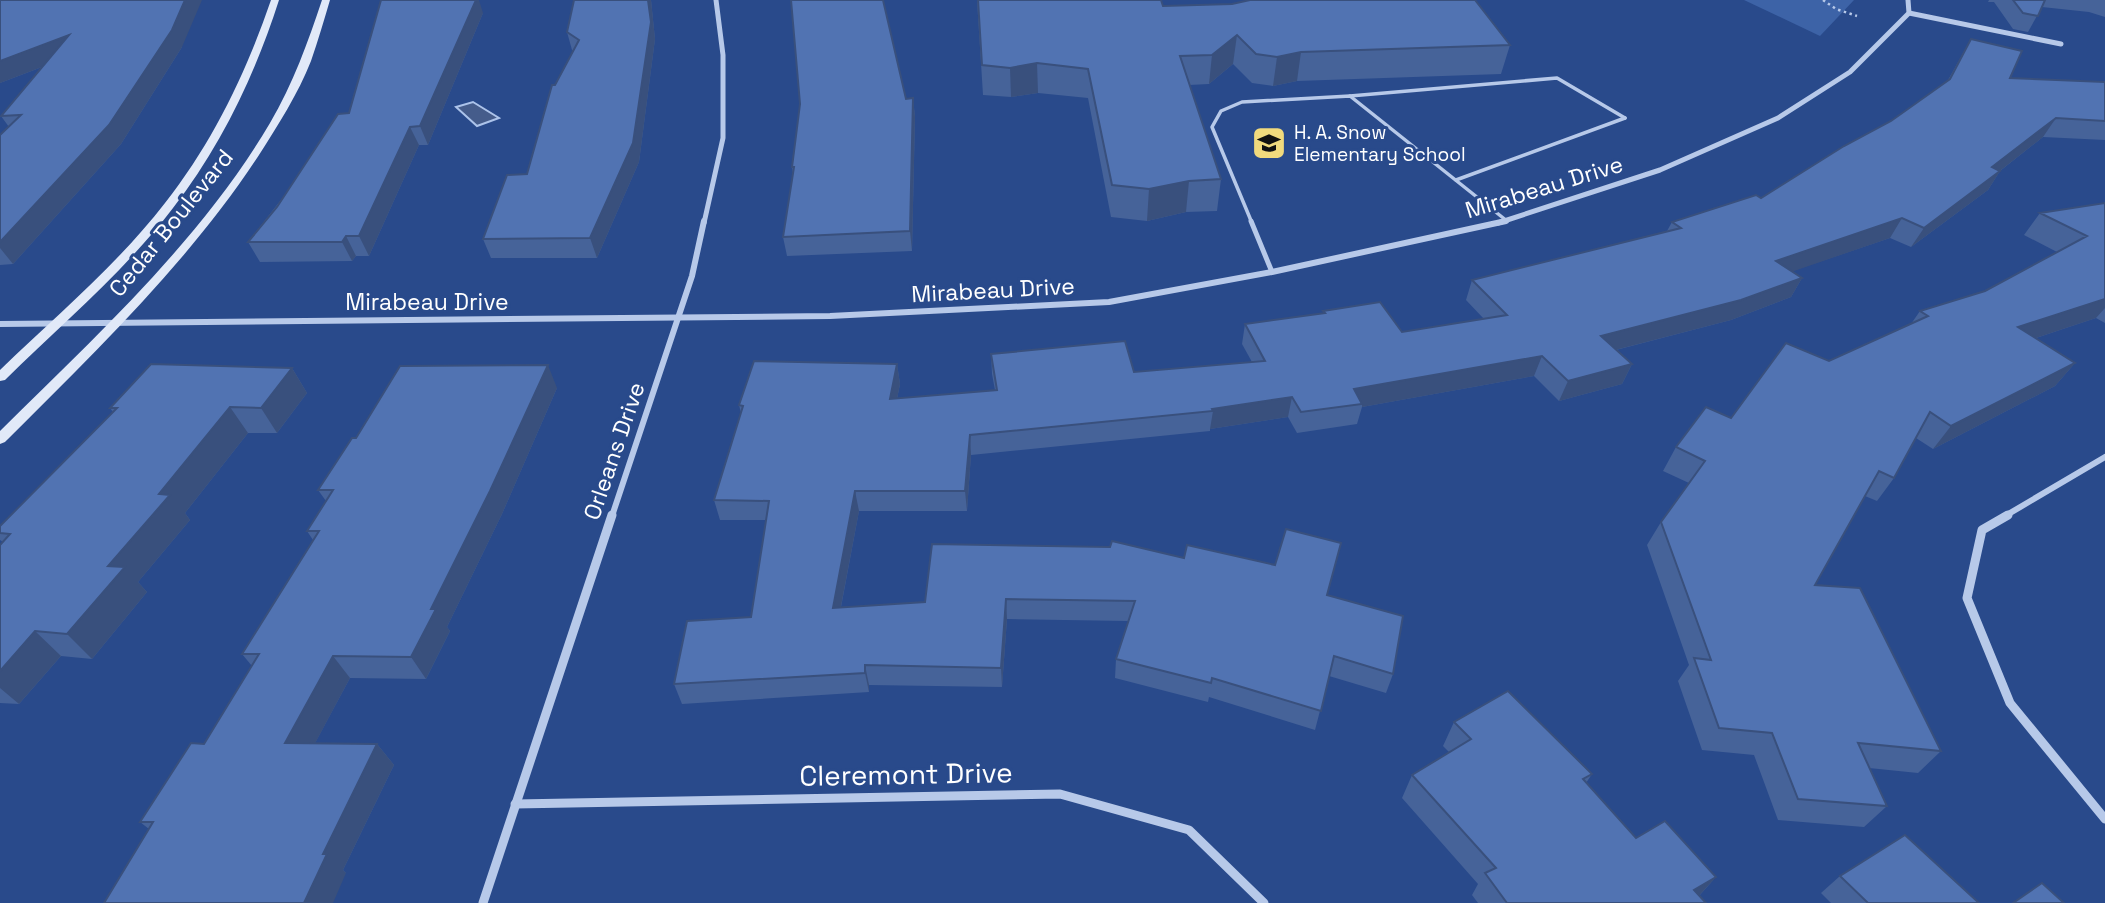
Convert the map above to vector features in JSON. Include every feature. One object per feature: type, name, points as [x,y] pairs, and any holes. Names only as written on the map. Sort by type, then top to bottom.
[{"type":"street","name":"Cedar Boulevard","points":[[0,377],[148,232],[192,174],[242,85],[268,25],[275,0]]},
{"type":"street","name":"Cedar Boulevard","points":[[0,439],[117,322],[194,235],[253,156],[300,76],[326,0]]},
{"type":"street","name":"Orleans Drive","points":[[483,903],[692,276],[723,138],[723,55],[716,0]]},
{"type":"street","points":[[1908,0],[1909,13],[2061,44]]},
{"type":"street","name":"Mirabeau Drive","points":[[0,324],[830,316],[1109,302],[1272,272],[1507,221],[1660,170],[1778,118],[1850,72],[1909,13]]},
{"type":"street","points":[[2103,817],[2010,703],[1967,598],[1982,530],[2105,457]]},
{"type":"street","name":"Cleremont Drive","points":[[514,804],[1060,794],[1189,830],[1264,903]]},
{"type":"lane","points":[[1272,272],[1212,127],[1221,111],[1242,102],[1350,96],[1557,78],[1625,118],[1456,180]]},
{"type":"lane","points":[[1350,96],[1507,221]]},
{"type":"path","points":[[1823,0],[1836,9],[1857,16]]},
{"type":"shaded area","points":[[1744,0],[1854,0],[1820,36]]},
{"type":"shaded area","points":[[473,102],[499,118],[477,126],[456,107]]},
{"type":"building","points":[[0,0],[185,0],[172,30],[109,125],[0,242],[0,135],[21,115],[1,116],[69,35],[0,61]]},
{"type":"building","points":[[381,0],[476,0],[420,126],[410,127],[359,236],[346,236],[342,242],[248,242],[277,207],[338,114],[349,113]]},
{"type":"building","points":[[574,0],[648,0],[651,22],[633,143],[590,238],[483,239],[507,175],[527,174],[552,85],[555,85],[579,40],[567,32]]},
{"type":"building","points":[[791,0],[883,0],[906,99],[913,98],[910,231],[783,237],[800,104]]},
{"type":"building","points":[[978,0],[1161,0],[1163,6],[1232,4],[1250,0],[1475,0],[1510,45],[1301,52],[1277,57],[1256,54],[1237,35],[1212,55],[1180,56],[1221,179],[1189,181],[1149,189],[1112,185],[1088,69],[1037,63],[1010,68],[982,65]]},
{"type":"building","points":[[2013,0],[2045,0],[2038,16],[2023,13]]},
{"type":"building","points":[[1971,39],[2022,51],[2010,78],[2105,82],[2105,121],[2056,118],[1992,167],[2000,171],[1924,228],[1902,218],[1776,261],[1802,278],[1741,300],[1601,336],[1632,364],[1568,381],[1542,356],[1354,389],[1362,404],[1301,412],[1292,397],[1212,409],[1213,411],[970,435],[965,491],[855,491],[833,608],[925,602],[932,544],[1110,547],[1112,541],[1184,558],[1187,545],[1275,565],[1286,529],[1341,543],[1327,595],[1403,616],[1393,674],[1334,656],[1321,711],[1212,678],[1211,683],[1116,659],[1135,601],[1006,599],[1001,668],[865,665],[865,673],[674,684],[687,621],[751,617],[769,501],[714,500],[743,406],[739,405],[754,361],[897,364],[890,399],[997,390],[991,354],[1125,341],[1134,372],[1265,361],[1245,324],[1380,302],[1402,332],[1507,315],[1472,280],[1681,228],[1672,222],[1756,195],[1761,198],[1844,146],[1891,121],[1950,79]]},
{"type":"building","points":[[2105,203],[2105,299],[2018,327],[2075,363],[1951,426],[1930,412],[1894,478],[1879,471],[1815,585],[1860,588],[1941,751],[1858,743],[1887,806],[1798,799],[1772,733],[1719,728],[1694,658],[1711,660],[1661,522],[1705,461],[1676,447],[1706,407],[1731,418],[1786,343],[1829,361],[1928,316],[1920,311],[1985,291],[2087,236],[2040,213]]},
{"type":"building","points":[[151,364],[292,368],[261,408],[230,407],[159,494],[170,495],[108,566],[125,567],[67,634],[35,631],[0,671],[0,545],[10,534],[0,533],[0,526],[117,408],[110,408]]},
{"type":"building","points":[[548,365],[490,491],[431,609],[436,609],[411,657],[333,656],[285,743],[377,744],[323,854],[327,854],[304,903],[104,903],[153,822],[140,822],[191,743],[204,744],[259,654],[242,654],[319,531],[307,531],[333,490],[318,490],[352,438],[356,438],[400,366]]},
{"type":"building","points":[[1508,691],[1592,774],[1583,779],[1636,838],[1665,821],[1716,877],[1694,890],[1706,903],[1507,903],[1485,873],[1496,868],[1412,775],[1471,739],[1454,722]]},
{"type":"building","points":[[1905,835],[1979,903],[1868,903],[1840,876]]},
{"type":"building","points":[[2042,883],[2064,903],[2013,903]]},
{"type":"place","name":"H. A. Snow Elementary School","points":[[1269,143]]}]
